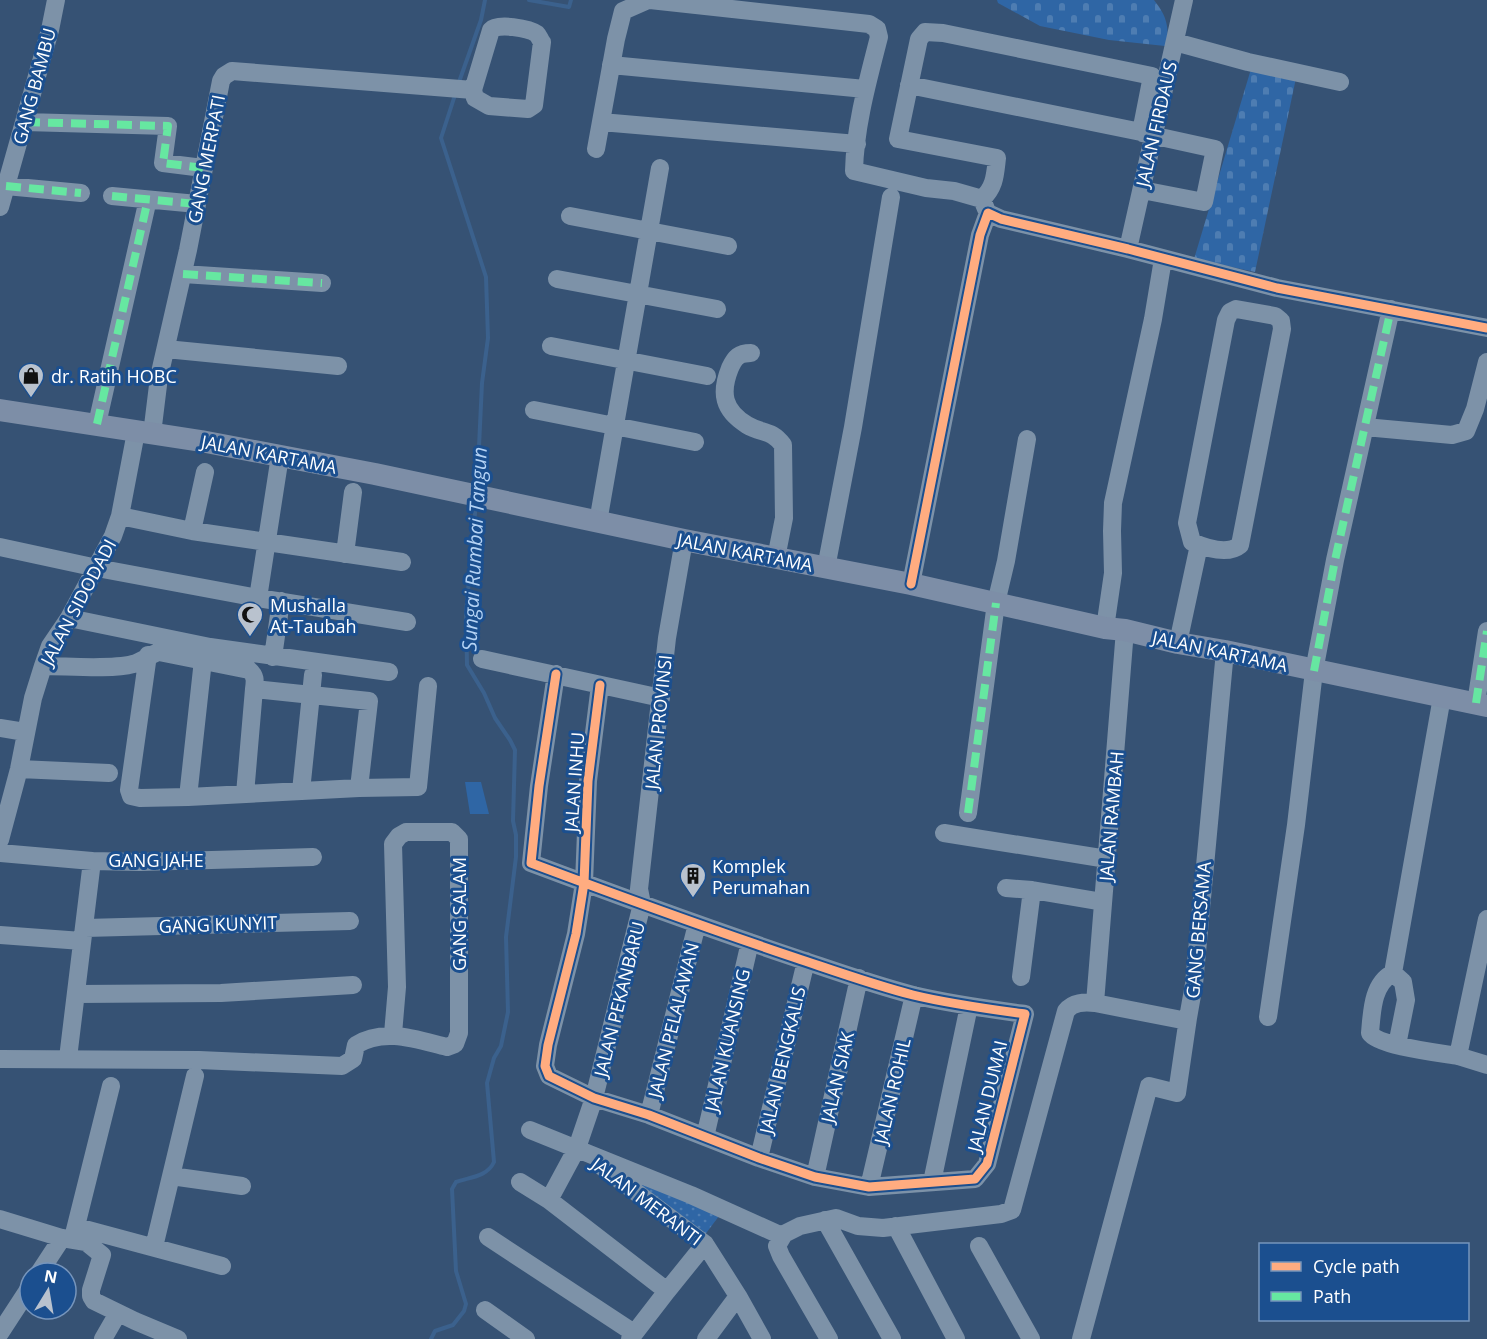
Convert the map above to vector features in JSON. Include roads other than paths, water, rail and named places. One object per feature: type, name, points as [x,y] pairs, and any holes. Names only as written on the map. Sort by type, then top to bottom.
[{"type":"main road","name":"JALAN KARTAMA","points":[[0,410],[97,424],[280,456],[446,489],[684,540],[911,584],[1178,643],[1481,705]]},
{"type":"street","name":"GANG BAMBU","points":[[0,207],[50,30],[56,0]]},
{"type":"street","points":[[596,149],[623,11],[649,0],[868,24],[877,29],[879,37],[865,89],[854,171],[926,188],[954,191],[985,206],[1001,219],[1128,249],[1276,288],[1487,328]]},
{"type":"street","name":"JALAN FIRDAUS","points":[[1128,249],[1142,190],[1147,134],[1175,42],[1184,0]]},
{"type":"street","points":[[501,25],[538,35],[542,42],[534,105],[528,109],[489,106],[464,89],[494,27],[501,25]]},
{"type":"street","points":[[911,584],[985,206],[994,183],[997,158],[898,139],[918,39],[925,32],[943,33],[1152,76],[1147,134]]},
{"type":"street","points":[[1175,42],[1248,62],[1340,82]]},
{"type":"street","points":[[611,65],[865,89]]},
{"type":"street","name":"GANG MERPATI","points":[[144,433],[166,349],[221,81],[224,76],[232,71],[464,89]]},
{"type":"street","points":[[909,85],[1215,149],[1204,202],[1142,190]]},
{"type":"street","points":[[25,122],[168,126],[163,163],[203,168]]},
{"type":"street","points":[[601,122],[857,144]]},
{"type":"street","points":[[598,522],[660,168]]},
{"type":"street","points":[[6,186],[81,193]]},
{"type":"street","points":[[112,196],[197,204]]},
{"type":"street","points":[[826,568],[853,427],[891,197]]},
{"type":"street","points":[[97,424],[146,208]]},
{"type":"street","points":[[570,216],[728,246]]},
{"type":"street","name":"JALAN RAMBAH","points":[[1095,1003],[1107,859],[1115,629],[1113,503],[1153,319],[1163,259]]},
{"type":"street","points":[[183,273],[322,283]]},
{"type":"street","points":[[556,279],[717,309]]},
{"type":"street","points":[[1236,309],[1275,316],[1281,321],[1282,329],[1240,545],[1234,550],[1199,545],[1192,542],[1187,523],[1226,320],[1230,312],[1236,309]]},
{"type":"street","points":[[1268,1017],[1296,825],[1314,671],[1335,560],[1391,309]]},
{"type":"street","points":[[551,346],[707,376]]},
{"type":"street","points":[[166,349],[338,366]]},
{"type":"street","points":[[750,353],[741,353],[736,357],[725,384],[725,400],[729,409],[748,426],[776,436],[783,446],[784,518],[776,558]]},
{"type":"street","points":[[1365,427],[1452,435],[1467,431],[1487,362]]},
{"type":"street","points":[[534,410],[695,442]]},
{"type":"street","name":"JALAN SIDODADI","points":[[0,840],[19,769],[25,732],[50,646],[69,618],[113,536],[144,433]]},
{"type":"street","points":[[968,813],[996,603],[1006,561],[1027,439]]},
{"type":"street","points":[[258,598],[280,456]]},
{"type":"street","points":[[192,531],[205,472]]},
{"type":"street","points":[[345,554],[353,492]]},
{"type":"street","points":[[120,516],[192,531],[402,562]]},
{"type":"street","name":"JALAN PROVINSI","points":[[642,904],[639,889],[667,638],[684,540]]},
{"type":"street","points":[[1178,643],[1199,545]]},
{"type":"street","points":[[0,547],[258,598],[407,622]]},
{"type":"street","points":[[273,657],[281,601]]},
{"type":"street","points":[[69,618],[273,657],[389,672]]},
{"type":"street","points":[[1481,705],[1487,631]]},
{"type":"street","name":"GANG BERSAMA","points":[[896,1226],[1001,1214],[1012,1210],[1066,1011],[1070,1006],[1095,1003],[1182,1020],[1188,1018],[1194,984],[1225,651]]},
{"type":"street","points":[[43,666],[123,666],[136,663],[148,655],[159,652],[249,670],[253,673],[255,680],[244,794]]},
{"type":"street","points":[[148,655],[129,789],[131,796],[140,798],[418,787],[428,686]]},
{"type":"street","points":[[482,659],[661,698]]},
{"type":"street","points":[[188,797],[203,660]]},
{"type":"street","points":[[556,674],[539,786],[531,863],[584,883]]},
{"type":"street","points":[[301,791],[313,675]]},
{"type":"street","points":[[359,788],[371,680]]},
{"type":"street","name":"JALAN INHU","points":[[584,883],[588,781],[600,685]]},
{"type":"street","points":[[254,690],[369,701]]},
{"type":"street","points":[[1442,697],[1393,973],[1380,982],[1373,1007],[1370,1033],[1377,1040],[1458,1056],[1487,1065]]},
{"type":"street","points":[[0,728],[25,732]]},
{"type":"street","points":[[19,769],[109,773]]},
{"type":"street","name":"GANG SALAM","points":[[68,1058],[236,1061],[342,1066],[353,1059],[356,1045],[364,1040],[393,1034],[447,1047],[455,1044],[459,1033],[459,839],[452,832],[406,832],[399,836],[393,844],[397,987],[393,1034]]},
{"type":"street","points":[[944,833],[1107,859]]},
{"type":"street","name":"GANG JAHE","points":[[0,853],[92,861],[141,862],[313,857]]},
{"type":"street","points":[[0,1059],[68,1058],[92,861]]},
{"type":"street","name":"JALAN DUMAI","points":[[584,883],[750,942],[914,995],[1025,1014],[987,1164],[975,1179],[869,1187],[815,1177],[649,1115],[594,1098],[549,1076],[544,1066],[576,934],[584,883]]},
{"type":"street","points":[[1006,888],[1103,902]]},
{"type":"street","points":[[1021,977],[1032,890]]},
{"type":"street","name":"JALAN PEKANBARU","points":[[577,1148],[594,1098],[642,904]]},
{"type":"street","name":"GANG KUNYIT","points":[[0,936],[350,921]]},
{"type":"street","name":"JALAN PELALAWAN","points":[[649,1115],[697,924]]},
{"type":"street","points":[[1458,1056],[1486,929]]},
{"type":"street","name":"JALAN KUANSING","points":[[705,1137],[750,942]]},
{"type":"street","name":"JALAN BENGKALIS","points":[[759,1158],[806,961]]},
{"type":"street","points":[[1393,973],[1404,982],[1407,999],[1397,1045]]},
{"type":"street","name":"JALAN SIAK","points":[[815,1177],[859,978]]},
{"type":"street","points":[[77,994],[221,993],[353,986]]},
{"type":"street","name":"JALAN ROHIL","points":[[869,1187],[914,995]]},
{"type":"street","points":[[932,1182],[969,1006]]},
{"type":"street","points":[[1081,1339],[1149,1086],[1177,1093],[1188,1018]]},
{"type":"street","points":[[154,1247],[195,1076]]},
{"type":"street","points":[[49,1261],[71,1234],[111,1086]]},
{"type":"street","points":[[530,1130],[691,1195],[782,1236]]},
{"type":"street","name":"JALAN MERANTI","points":[[549,1200],[577,1148],[705,1244],[762,1339]]},
{"type":"street","points":[[171,1176],[242,1186]]},
{"type":"street","points":[[520,1182],[549,1200],[667,1291]]},
{"type":"street","points":[[829,1339],[777,1246],[782,1236],[800,1226],[836,1218],[858,1226],[896,1226],[956,1339]]},
{"type":"street","points":[[0,1219],[71,1234],[154,1247],[222,1266]]},
{"type":"street","points":[[825,1220],[892,1339]]},
{"type":"street","points":[[71,1234],[87,1242],[102,1255],[91,1296],[94,1301],[178,1339]]},
{"type":"street","points":[[488,1236],[632,1336],[705,1244]]},
{"type":"street","points":[[979,1246],[1030,1339]]},
{"type":"street","points":[[706,1339],[738,1296]]},
{"type":"street","points":[[0,1333],[18,1305]]},
{"type":"street","points":[[485,1310],[526,1339]]},
{"type":"street","points":[[103,1339],[118,1313]]},
{"type":"waterway","name":"Sungai Rumbai Tangun","points":[[459,82],[481,20],[485,0]]},
{"type":"waterway","points":[[529,0],[569,7],[571,0]]},
{"type":"waterway","name":"Sungai Rumbai Tangun","points":[[455,95],[441,138],[486,277],[488,338],[482,383],[477,489]]},
{"type":"waterway","name":"Sungai Rumbai Tangun","points":[[431,1339],[435,1331],[453,1325],[464,1311],[466,1304],[456,1271],[452,1189],[456,1182],[483,1174],[494,1162],[487,1083],[494,1058],[501,1046],[508,1012],[506,937],[516,857],[516,835],[513,821],[515,750],[467,665],[466,613],[476,502]]},
{"type":"place","name":"dr. Ratih HOBC","points":[[31,399]]},
{"type":"place","name":"Mushalla At-Taubah","points":[[250,638]]},
{"type":"place","name":"Komplek Perumahan","points":[[693,899]]}]
